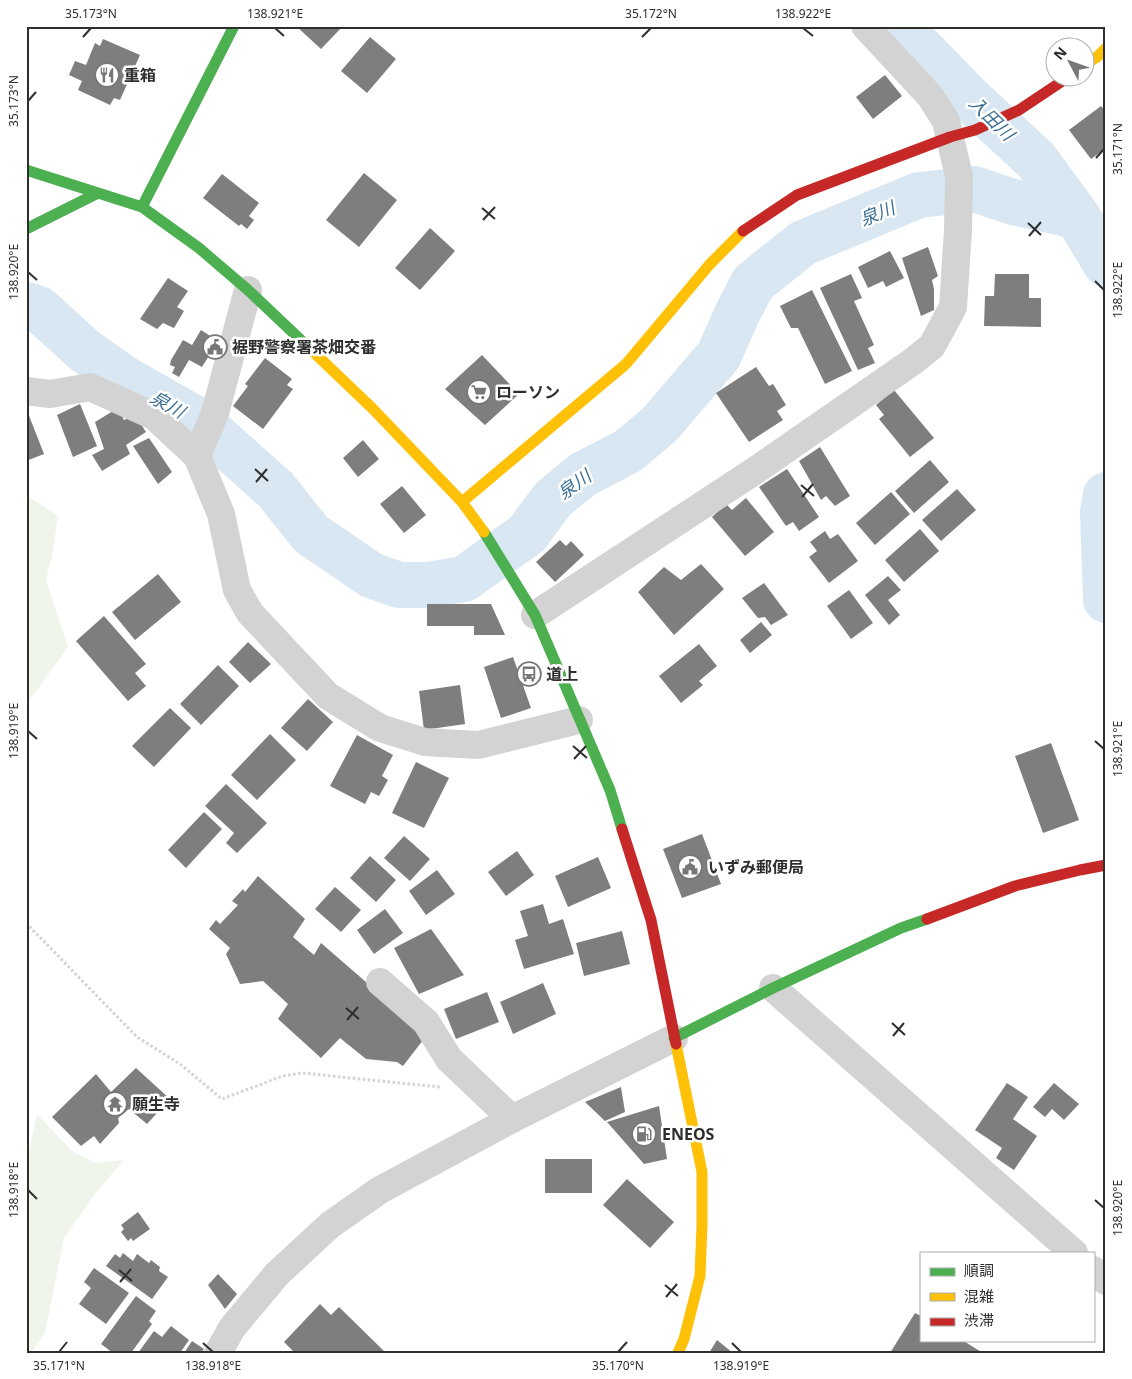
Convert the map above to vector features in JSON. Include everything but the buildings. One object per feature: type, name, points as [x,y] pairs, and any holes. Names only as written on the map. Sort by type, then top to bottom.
[{"type":"street","points":[[142,207],[234,26]]},
{"type":"street","points":[[865,26],[930,96],[946,121],[962,134]]},
{"type":"street","points":[[1094,59],[1106,48]]},
{"type":"street","points":[[462,502],[626,364],[710,264],[744,230],[797,195],[962,134],[1019,110],[1051,88]]},
{"type":"street","points":[[535,615],[756,470],[912,362],[932,346],[953,306],[962,134]]},
{"type":"street","points":[[26,170],[142,207],[199,248],[248,290],[373,409],[462,502],[480,525],[535,615],[610,790],[651,920],[702,1172],[700,1276],[684,1339],[678,1353]]},
{"type":"street","points":[[26,229],[98,193]]},
{"type":"street","points":[[200,450],[215,413],[248,290]]},
{"type":"street","points":[[26,391],[50,394],[90,387],[154,416],[200,450],[220,514],[237,590],[250,613],[328,696],[380,728],[425,742],[478,745],[579,720]]},
{"type":"street","points":[[218,1353],[232,1328],[277,1274],[330,1225],[380,1190],[512,1119],[773,988],[901,928],[1016,886],[1106,865]]},
{"type":"street","points":[[380,982],[426,1022],[449,1059],[512,1119]]},
{"type":"street","points":[[773,988],[1073,1252]]},
{"type":"street","points":[[1094,1271],[1106,1281]]},
{"type":"path","points":[[26,923],[137,1037],[180,1064],[222,1099],[283,1076],[302,1073],[444,1088],[478,1087]]},
{"type":"shaded area","points":[[26,495],[58,516],[46,580],[68,647],[26,705]]},
{"type":"shaded area","points":[[37,1114],[72,1151],[95,1163],[124,1160],[97,1191],[64,1238],[45,1333],[31,1353],[26,1353],[26,1165]]},
{"type":"waterway","name":"入田川","points":[[899,26],[971,100],[1036,160],[1077,216],[1106,264]]},
{"type":"waterway","name":"泉川","points":[[26,305],[39,309],[84,350],[125,379],[199,421],[276,490],[311,534],[371,575],[399,585],[428,585],[464,579],[527,534],[553,499],[582,475],[628,451],[660,424],[719,355],[753,283],[803,243],[919,195],[974,189],[1013,202],[1077,216]]},
{"type":"waterway","name":"泉川","points":[[1106,495],[1103,512],[1106,600]]},
{"type":"traffic: fast","points":[[142,207],[234,26]]},
{"type":"traffic: fast","points":[[26,170],[142,207],[199,248],[248,290],[304,343]]},
{"type":"traffic: fast","points":[[26,229],[98,193]]},
{"type":"traffic: fast","points":[[484,532],[535,615],[610,790],[622,829]]},
{"type":"traffic: fast","points":[[674,1038],[773,988],[901,928],[927,919]]},
{"type":"traffic: slow","points":[[1094,59],[1106,48]]},
{"type":"traffic: slow","points":[[462,502],[626,364],[710,264],[743,231]]},
{"type":"traffic: slow","points":[[304,343],[373,409],[462,502],[484,532]]},
{"type":"traffic: slow","points":[[676,1044],[702,1172],[700,1276],[684,1339],[678,1353]]},
{"type":"traffic: jam","points":[[743,231],[797,195],[950,137],[975,130],[1019,110],[1052,88]]},
{"type":"traffic: jam","points":[[622,829],[651,920],[676,1044]]},
{"type":"traffic: jam","points":[[927,919],[1015,886],[1106,865]]},
{"type":"place","name":"重箱","points":[[107,75]]},
{"type":"place","name":"裾野警察署茶畑交番","points":[[215,347]]},
{"type":"place","name":"ローソン","points":[[479,392]]},
{"type":"place","name":"道上","points":[[529,674]]},
{"type":"place","name":"いずみ郵便局","points":[[690,867]]},
{"type":"place","name":"願生寺","points":[[115,1104]]},
{"type":"place","name":"ENEOS","points":[[644,1134]]}]
